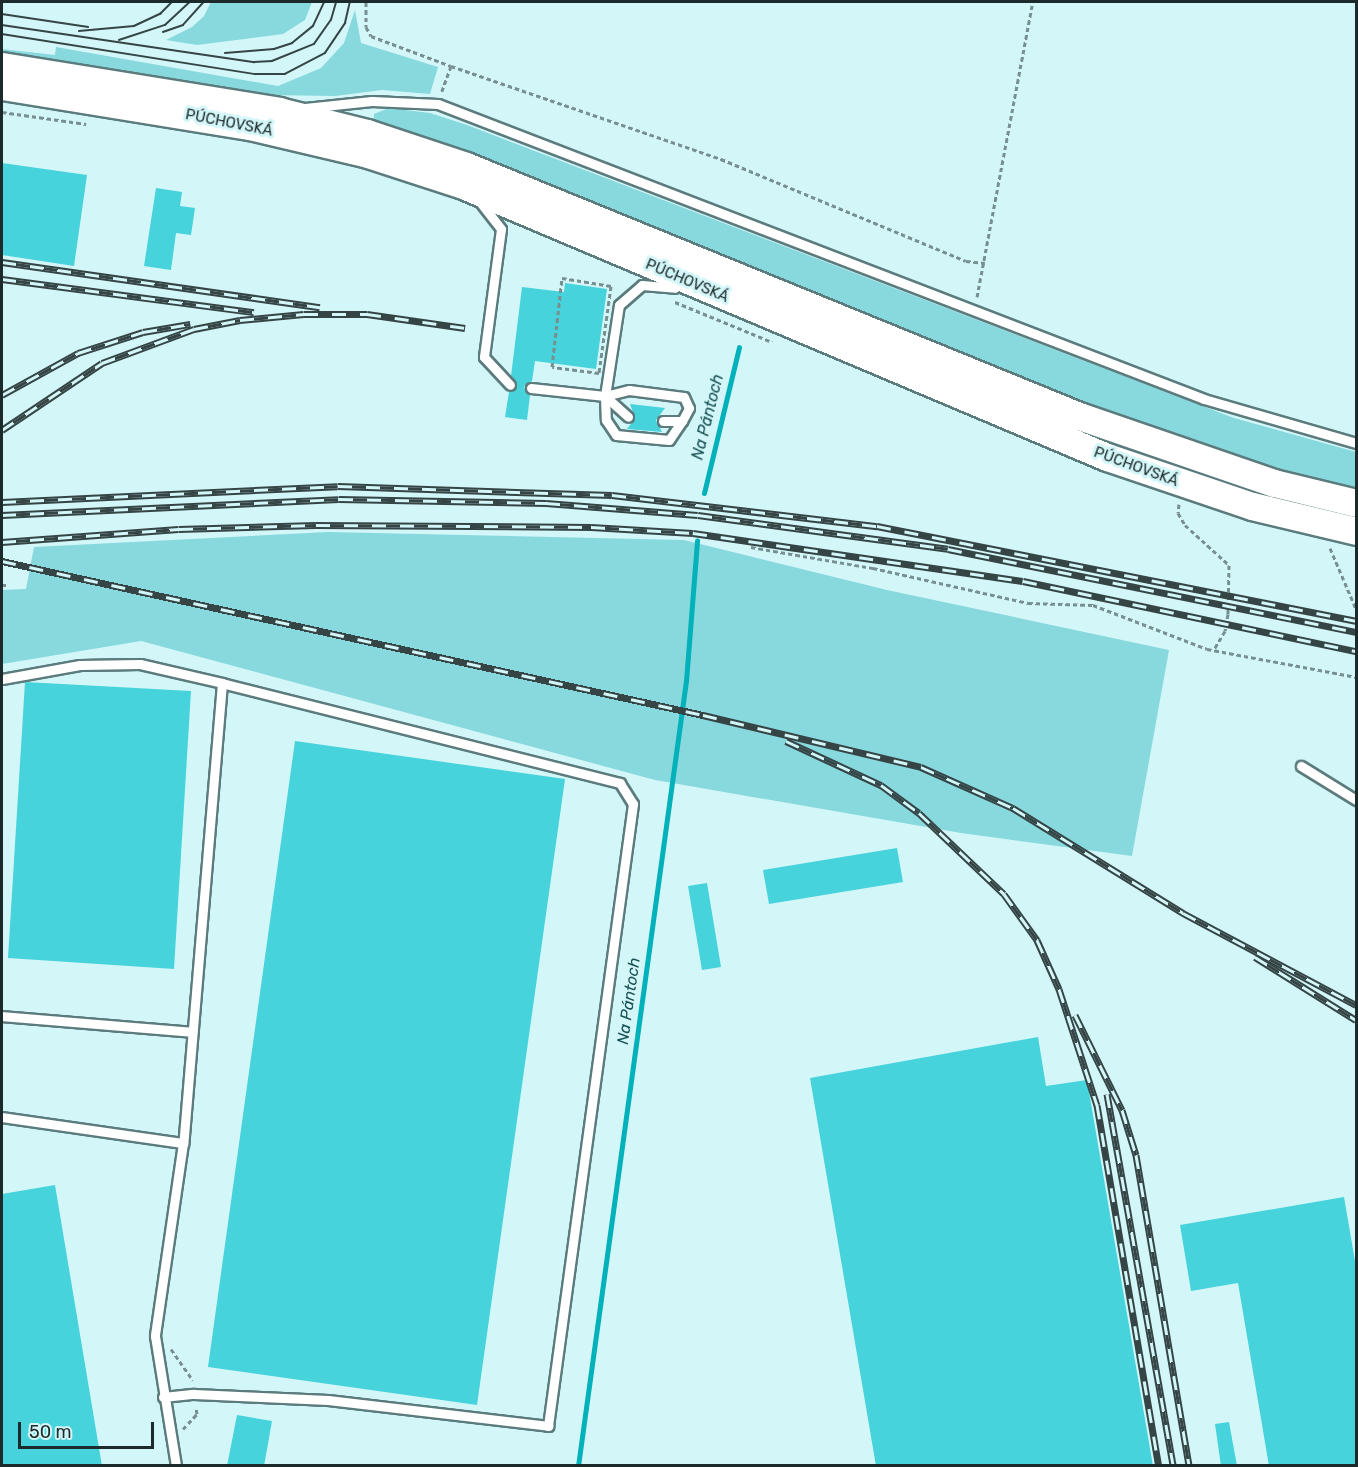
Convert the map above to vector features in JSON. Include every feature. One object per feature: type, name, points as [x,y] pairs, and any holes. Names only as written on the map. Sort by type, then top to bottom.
[{"type":"main road","name":"PÚCHOVSKÁ","points":[[2,66],[279,111],[367,133],[466,166],[1113,429],[1274,483],[1356,503]]},
{"type":"main road","name":"PÚCHOVSKÁ","points":[[2,86],[250,126],[368,154],[463,185],[787,324],[1107,457],[1252,506],[1356,531]]},
{"type":"lane","points":[[279,111],[372,101],[438,104],[1204,399],[1356,443]]},
{"type":"lane","points":[[463,185],[501,229],[484,357],[510,385]]},
{"type":"lane","points":[[531,388],[605,396],[629,390],[684,397],[689,408],[669,440],[616,435],[606,420],[605,396],[619,304],[642,285],[657,283],[787,324]]},
{"type":"lane","points":[[605,396],[628,417]]},
{"type":"lane","points":[[663,421],[682,421]]},
{"type":"lane","points":[[2,679],[80,665],[140,664],[620,783],[633,804],[548,1426],[328,1400],[194,1394],[163,1397]]},
{"type":"lane","points":[[176,1466],[163,1397],[155,1336],[183,1143],[222,683]]},
{"type":"lane","points":[[1301,766],[1356,801]]},
{"type":"lane","points":[[2,1016],[192,1032]]},
{"type":"lane","points":[[2,1117],[183,1143]]},
{"type":"path","points":[[366,2],[366,27],[371,36],[721,159],[966,261],[984,262]]},
{"type":"path","points":[[973,310],[1033,2]]},
{"type":"path","points":[[438,104],[451,66]]},
{"type":"path","points":[[562,278],[610,286],[599,373],[552,367],[562,278]]},
{"type":"path","points":[[1179,502],[1178,513],[1185,525],[1229,565],[1228,614],[1225,631],[1214,650]]},
{"type":"path","points":[[1329,546],[1356,609]]},
{"type":"path","points":[[751,548],[873,568],[1028,603],[1093,605],[1214,650],[1356,677]]},
{"type":"path","points":[[2,585],[8,585]]},
{"type":"shaded area","points":[[211,2],[312,2],[305,20],[283,34],[197,45],[166,40],[192,27],[204,16]]},
{"type":"shaded area","points":[[355,10],[361,43],[438,67],[430,94],[382,90],[335,96],[268,95],[2,57],[2,49],[55,55],[56,47],[278,86],[321,68],[344,43]]},
{"type":"shaded area","points":[[389,108],[430,113],[467,125],[1234,418],[1356,452],[1356,492],[1243,463],[1140,427],[374,121],[374,114]]},
{"type":"shaded area","points":[[328,532],[684,540],[887,590],[1169,650],[1132,856],[961,833],[655,780],[141,641],[2,664],[2,590],[26,589],[34,547]]},
{"type":"building","points":[[2,163],[87,175],[74,266],[2,255]]},
{"type":"building","points":[[156,188],[182,192],[180,206],[195,208],[191,235],[176,233],[171,270],[144,266]]},
{"type":"building","points":[[565,283],[607,289],[596,369],[535,361],[532,381],[524,387],[530,395],[527,420],[505,417],[509,392],[517,386],[511,376],[522,287],[564,292]]},
{"type":"building","points":[[630,404],[665,408],[656,420],[662,432],[627,429],[635,418]]},
{"type":"building","points":[[25,682],[191,691],[174,969],[8,958]]},
{"type":"building","points":[[295,741],[565,779],[477,1405],[208,1367]]},
{"type":"building","points":[[897,848],[903,882],[769,904],[763,870]]},
{"type":"building","points":[[707,883],[721,967],[702,970],[688,886]]},
{"type":"building","points":[[1038,1037],[1046,1086],[1087,1080],[1153,1466],[876,1466],[810,1078]]},
{"type":"building","points":[[55,1185],[102,1466],[2,1466],[2,1194]]},
{"type":"building","points":[[1344,1197],[1356,1267],[1356,1466],[1269,1466],[1238,1283],[1191,1291],[1180,1225]]},
{"type":"building","points":[[237,1415],[272,1421],[264,1466],[227,1466]]},
{"type":"building","points":[[1229,1422],[1237,1466],[1221,1466],[1215,1424]]},
{"type":"waterway","name":"Na Pántoch","points":[[704,493],[739,347]]},
{"type":"waterway","name":"Na Pántoch","points":[[578,1466],[686,681],[697,540]]},
{"type":"tram line","points":[[79,31],[134,26],[160,14],[172,2]]},
{"type":"tram line","points":[[119,40],[165,25],[190,2]]},
{"type":"tram line","points":[[163,32],[183,25],[204,2]]},
{"type":"tram line","points":[[225,53],[274,49],[292,43],[313,26],[324,2]]},
{"type":"tram line","points":[[2,25],[254,62],[272,61],[314,44],[331,20],[336,2]]},
{"type":"tram line","points":[[2,34],[255,74],[285,74],[325,53],[345,23],[350,2]]},
{"type":"tram line","points":[[2,14],[88,27]]},
{"type":"railway","points":[[2,262],[320,307]]},
{"type":"railway","points":[[2,279],[254,312]]},
{"type":"railway","points":[[2,430],[102,363],[194,329],[240,320],[304,314],[367,314],[465,328]]},
{"type":"railway","points":[[2,395],[78,353],[143,332],[190,324]]},
{"type":"railway","points":[[2,502],[338,486],[612,495],[877,526],[1356,621]]},
{"type":"railway","points":[[2,515],[339,499],[546,503],[698,515],[948,549],[1356,632]]},
{"type":"railway","points":[[2,542],[179,529],[316,525],[591,527],[693,533],[1023,581],[1356,651]]},
{"type":"railway","points":[[2,561],[703,715],[921,767],[1013,808],[1183,913],[1356,1005]]},
{"type":"railway","points":[[786,741],[881,785],[919,813],[1004,894],[1037,940],[1059,989],[1097,1105],[1159,1466]]},
{"type":"railway","points":[[1255,957],[1356,1020]]},
{"type":"railway","points":[[1075,1015],[1122,1110],[1136,1155],[1189,1466]]},
{"type":"railway","points":[[1107,1094],[1173,1466]]}]
